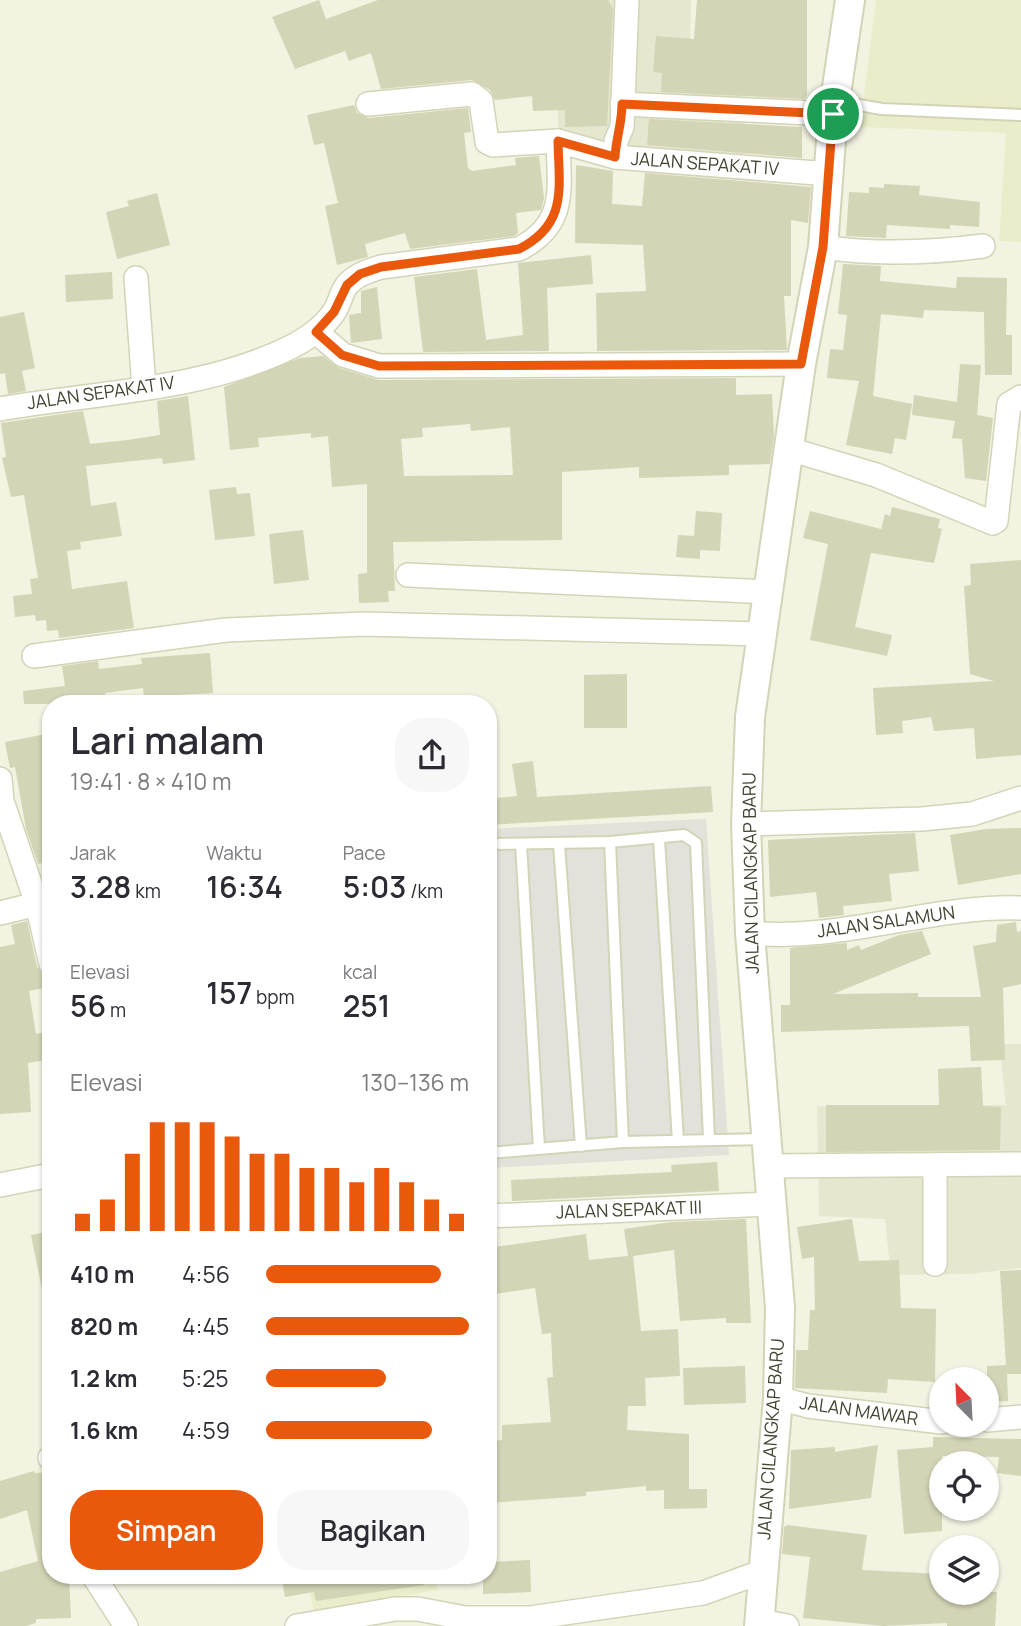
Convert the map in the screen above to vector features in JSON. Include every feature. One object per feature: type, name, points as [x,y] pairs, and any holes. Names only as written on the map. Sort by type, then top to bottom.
[{"type":"street","points":[[615,157],[616,141],[622,127],[627,0]]},
{"type":"street","name":"JALAN CILANGKAP BARU","points":[[759,1624],[761,1572],[778,1398],[780,1308],[769,1204],[750,933],[746,824],[750,717],[801,364],[823,247],[834,107],[850,0]]},
{"type":"street","points":[[368,104],[472,94],[481,101],[487,142],[493,145],[558,141]]},
{"type":"street","points":[[622,104],[834,107]]},
{"type":"street","name":"JALAN SEPAKAT IV","points":[[0,408],[144,388],[232,368],[291,346],[316,332],[334,312],[347,285],[360,274],[381,267],[519,249],[534,241],[545,230],[559,204],[558,141],[615,157],[829,174]]},
{"type":"street","points":[[823,247],[911,253],[983,246]]},
{"type":"street","points":[[136,278],[144,388]]},
{"type":"street","points":[[316,332],[342,355],[379,366],[801,364]]},
{"type":"street","points":[[789,449],[876,475],[993,523],[996,521],[1009,404],[1021,397]]},
{"type":"street","points":[[408,575],[769,593]]},
{"type":"street","points":[[34,656],[226,630],[364,624],[763,634]]},
{"type":"street","points":[[1,794],[42,925]]},
{"type":"street","points":[[746,824],[972,814],[1021,798]]},
{"type":"street","points":[[0,913],[37,904]]},
{"type":"street","name":"JALAN SALAMUN","points":[[750,933],[780,936],[816,933],[990,907],[1021,908]]},
{"type":"street","points":[[767,1160],[1021,1164]]},
{"type":"street","points":[[767,1160],[935,1171],[1021,1171]]},
{"type":"street","points":[[935,1171],[935,1264]]},
{"type":"street","points":[[0,1185],[42,1177]]},
{"type":"street","name":"JALAN SEPAKAT III","points":[[497,1216],[769,1204]]},
{"type":"street","name":"JALAN MAWAR","points":[[778,1398],[808,1406],[929,1420]]},
{"type":"street","points":[[999,1419],[1021,1417]]},
{"type":"street","points":[[297,1626],[395,1609],[418,1609],[465,1618],[530,1618],[704,1593],[761,1572]]},
{"type":"street","points":[[99,1584],[126,1626]]},
{"type":"street","points":[[759,1624],[787,1626]]},
{"type":"lane","points":[[834,107],[1021,115]]},
{"type":"lane","points":[[497,844],[610,842],[684,835],[696,843],[709,1139]]},
{"type":"lane","points":[[659,839],[678,1141]]},
{"type":"lane","points":[[610,842],[623,1142]]},
{"type":"lane","points":[[521,844],[539,1148]]},
{"type":"lane","points":[[559,844],[581,1146]]},
{"type":"lane","points":[[497,1152],[623,1142],[709,1139],[767,1160]]},
{"type":"shaded area","points":[[557,0],[691,0],[690,52],[747,54],[745,175],[558,157]]},
{"type":"shaded area","points":[[876,0],[1021,0],[1021,242],[999,241],[1006,133],[860,127]]},
{"type":"shaded area","points":[[706,819],[729,1155],[497,1168],[497,829]]},
{"type":"shaded area","points":[[999,1044],[1021,1044],[1021,1268],[969,1274],[891,1275],[885,1219],[819,1216],[817,1106],[1006,1105]]},
{"type":"shaded area","points":[[309,1584],[436,1584],[437,1590],[314,1612]]},
{"type":"building","points":[[319,0],[326,19],[378,0],[608,0],[613,9],[607,126],[565,127],[565,110],[533,111],[532,96],[495,100],[490,90],[472,80],[381,89],[371,53],[349,61],[345,51],[295,69],[272,17]]},
{"type":"building","points":[[697,0],[807,0],[807,95],[804,99],[661,92],[662,73],[653,72],[656,36],[694,39]]},
{"type":"building","points":[[354,105],[357,113],[369,118],[468,108],[471,132],[464,133],[468,168],[472,171],[516,165],[515,158],[539,156],[544,198],[541,210],[516,213],[518,233],[514,236],[410,249],[405,233],[365,244],[368,257],[337,265],[325,206],[338,203],[324,143],[314,145],[307,115]]},
{"type":"building","points":[[649,119],[802,127],[802,158],[647,145]]},
{"type":"building","points":[[576,165],[613,171],[612,204],[642,206],[645,173],[811,187],[808,223],[791,220],[791,296],[784,296],[787,350],[597,351],[596,293],[646,291],[643,245],[575,243]]},
{"type":"building","points":[[884,184],[920,186],[919,195],[980,202],[979,227],[950,225],[950,229],[887,225],[886,238],[846,236],[849,192],[869,193],[869,187],[884,188]]},
{"type":"building","points":[[157,193],[170,245],[117,259],[106,212],[129,206],[127,201]]},
{"type":"building","points":[[591,255],[593,284],[547,288],[549,351],[423,352],[414,277],[477,269],[486,340],[523,335],[518,263]]},
{"type":"building","points":[[843,264],[881,266],[880,281],[956,288],[957,277],[1007,278],[1006,335],[1012,335],[1012,375],[985,375],[984,312],[924,310],[923,318],[881,314],[873,396],[912,404],[906,440],[895,438],[892,454],[846,445],[859,381],[827,378],[830,349],[843,350],[847,315],[838,314]]},
{"type":"building","points":[[112,272],[113,299],[66,302],[65,275]]},
{"type":"building","points":[[377,287],[382,339],[351,343],[349,315],[361,313],[361,291]]},
{"type":"building","points":[[24,312],[35,368],[22,371],[26,391],[8,394],[5,373],[0,374],[0,317]]},
{"type":"building","points":[[323,356],[339,368],[379,380],[736,378],[736,395],[772,394],[774,437],[770,464],[729,465],[729,475],[639,478],[639,467],[562,472],[562,540],[393,542],[395,591],[388,591],[389,602],[359,603],[358,574],[367,573],[367,484],[332,487],[328,436],[311,438],[311,433],[258,438],[259,447],[230,450],[224,387],[300,358]],"holes":[[[470,424],[471,431],[510,427],[513,475],[404,476],[401,439],[423,437],[422,428]]]},
{"type":"building","points":[[960,364],[981,365],[977,415],[993,418],[986,481],[965,478],[962,439],[952,438],[955,421],[912,415],[914,395],[957,402]]},
{"type":"building","points":[[188,396],[195,460],[163,464],[162,458],[86,466],[91,506],[116,502],[122,536],[80,542],[81,549],[67,551],[72,589],[127,581],[134,628],[59,638],[58,630],[47,631],[46,620],[36,621],[35,615],[15,617],[13,596],[32,594],[30,579],[38,578],[24,495],[11,497],[2,458],[6,457],[1,423],[83,411],[90,444],[128,440],[160,435],[157,401]]},
{"type":"building","points":[[236,487],[237,494],[250,493],[255,536],[215,540],[209,490]]},
{"type":"building","points":[[892,507],[940,519],[938,528],[942,529],[934,563],[871,553],[855,627],[892,635],[887,656],[810,640],[828,544],[803,538],[810,511],[881,529],[885,514],[890,516]]},
{"type":"building","points":[[696,511],[722,513],[720,551],[700,550],[700,559],[676,557],[678,535],[694,536]]},
{"type":"building","points":[[303,530],[309,580],[274,584],[269,534]]},
{"type":"building","points":[[1021,560],[1021,755],[976,759],[974,728],[934,731],[931,717],[902,721],[903,733],[876,735],[873,688],[994,681],[970,674],[964,586],[971,585],[970,564]]},
{"type":"building","points":[[210,653],[213,693],[144,695],[143,688],[105,695],[42,695],[42,704],[24,704],[23,691],[65,686],[62,666],[98,661],[99,669],[142,664],[141,658]]},
{"type":"building","points":[[627,674],[627,728],[584,728],[584,675]]},
{"type":"building","points":[[42,735],[42,863],[38,864],[26,829],[15,767],[10,768],[5,742]]},
{"type":"building","points":[[533,761],[537,797],[711,786],[713,812],[497,824],[497,798],[517,796],[512,764]]},
{"type":"building","points":[[1021,828],[1021,874],[958,885],[950,835],[986,829]]},
{"type":"building","points":[[915,833],[919,871],[889,874],[892,901],[843,906],[844,915],[819,918],[816,892],[770,897],[768,840]]},
{"type":"building","points":[[27,921],[37,967],[42,972],[42,988],[29,991],[36,1034],[42,1033],[42,1061],[28,1063],[31,1112],[0,1114],[0,947],[15,944],[11,925]]},
{"type":"building","points":[[1016,922],[1017,932],[1021,931],[1021,984],[1003,988],[1005,1060],[971,1061],[969,1026],[781,1032],[781,1005],[790,1005],[790,948],[847,943],[847,950],[859,945],[861,950],[899,935],[922,931],[931,954],[833,994],[918,993],[918,997],[981,997],[973,946],[996,942],[997,925]]},
{"type":"building","points":[[981,1067],[983,1106],[1001,1107],[1000,1150],[826,1152],[826,1105],[939,1105],[938,1069]]},
{"type":"building","points":[[717,1162],[719,1191],[512,1201],[511,1180],[672,1172],[671,1165]]},
{"type":"building","points":[[746,1219],[751,1323],[726,1323],[726,1318],[680,1321],[674,1250],[633,1256],[641,1331],[678,1329],[680,1376],[645,1378],[646,1406],[628,1406],[627,1430],[689,1434],[689,1489],[707,1489],[707,1508],[664,1509],[664,1490],[646,1491],[646,1486],[586,1492],[586,1496],[497,1502],[497,1441],[502,1440],[502,1425],[551,1422],[547,1378],[553,1377],[551,1333],[542,1334],[535,1288],[497,1294],[497,1247],[586,1234],[589,1260],[628,1256],[624,1229],[672,1222]]},
{"type":"building","points":[[852,1219],[859,1261],[899,1260],[901,1308],[936,1309],[935,1367],[929,1367],[929,1382],[888,1379],[887,1393],[795,1388],[796,1350],[808,1350],[810,1310],[815,1310],[814,1257],[802,1259],[797,1227]]},
{"type":"building","points":[[42,1233],[42,1289],[31,1235]]},
{"type":"building","points":[[1021,1270],[1021,1374],[1007,1374],[1008,1401],[999,1401],[999,1367],[987,1366],[1006,1365],[1000,1271]]},
{"type":"building","points":[[745,1366],[746,1403],[684,1405],[683,1368]]},
{"type":"building","points":[[933,1437],[1021,1439],[1021,1476],[999,1473],[999,1451],[929,1451],[929,1521],[942,1521],[942,1531],[904,1534],[897,1450],[933,1447]]},
{"type":"building","points":[[878,1445],[871,1498],[789,1509],[791,1450],[835,1447],[835,1452]]},
{"type":"building","points":[[34,1471],[42,1473],[42,1584],[69,1584],[71,1618],[36,1619],[36,1623],[26,1626],[0,1626],[0,1572],[38,1561],[27,1510],[0,1519],[0,1481]]},
{"type":"building","points":[[787,1525],[867,1535],[862,1570],[929,1573],[929,1605],[996,1605],[995,1626],[947,1626],[947,1623],[883,1626],[803,1618],[810,1557],[782,1554],[784,1527]]},
{"type":"building","points":[[530,1560],[531,1592],[483,1594],[483,1584],[497,1584],[497,1562]]},
{"type":"building","points":[[283,1584],[424,1585],[316,1601],[314,1592],[285,1597]]},
{"type":"route","points":[[622,104],[833,114],[823,247],[801,364],[564,364],[411,368],[379,366],[342,355],[316,332],[334,312],[347,285],[360,274],[381,267],[519,249],[534,241],[545,230],[559,204],[558,141],[615,157],[616,141],[622,127],[622,104]]}]
